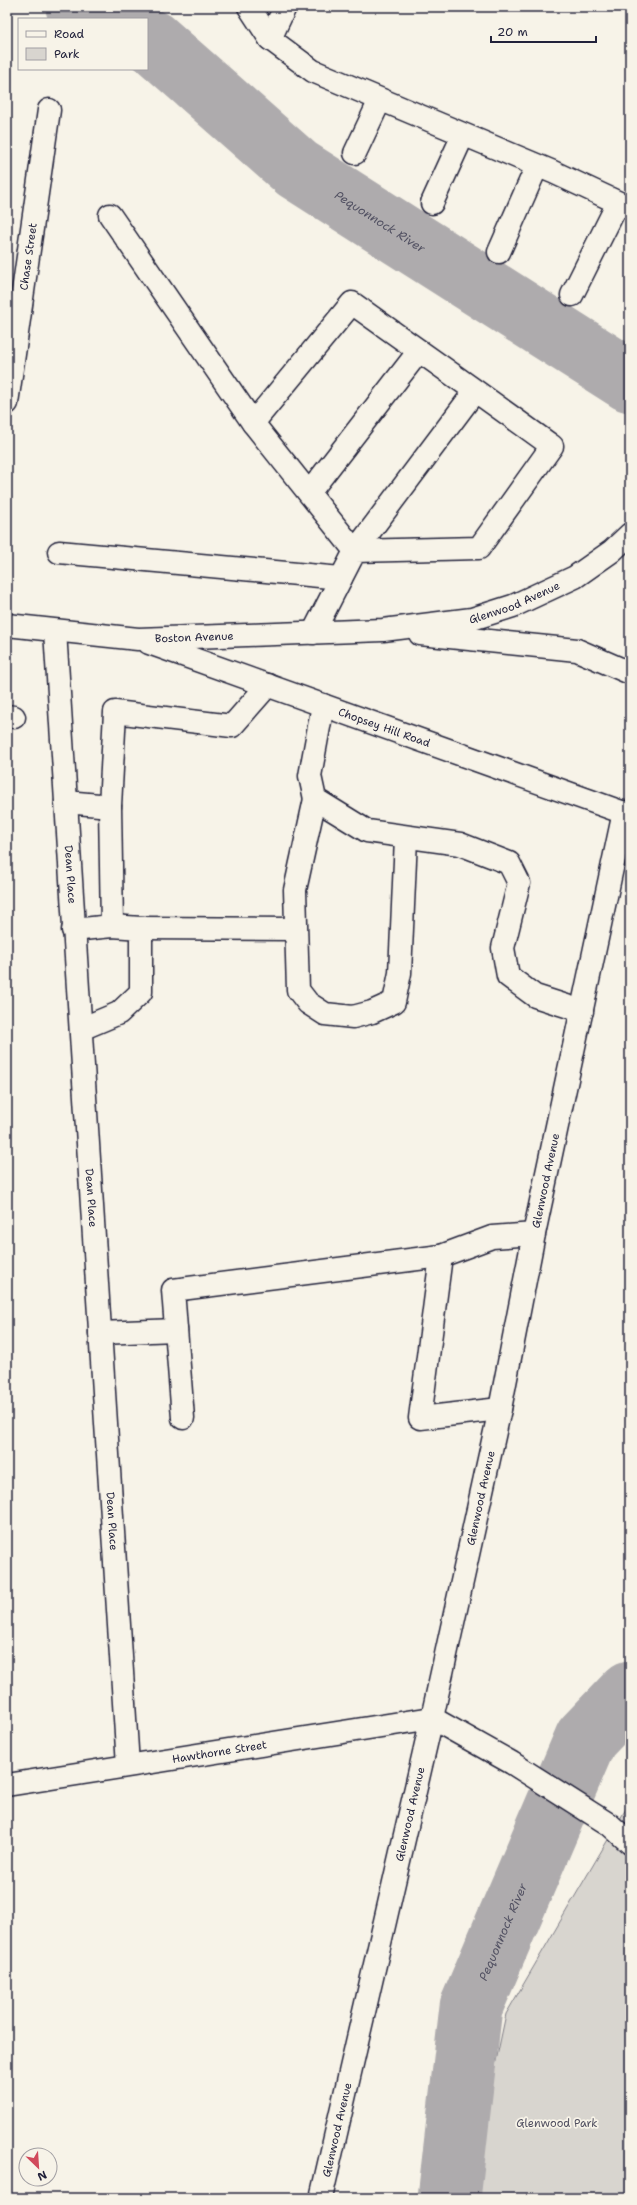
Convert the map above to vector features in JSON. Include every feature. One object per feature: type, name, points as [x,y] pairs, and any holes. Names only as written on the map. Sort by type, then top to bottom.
[{"type":"street","points":[[249,7],[270,39],[313,71],[537,166],[624,206],[572,295]]},
{"type":"street","points":[[270,39],[285,7]]},
{"type":"street","points":[[355,153],[380,100]]},
{"type":"street","name":"Chase Street","points":[[7,403],[49,110]]},
{"type":"street","points":[[432,203],[463,135]]},
{"type":"street","points":[[499,252],[537,166]]},
{"type":"street","points":[[110,215],[253,423],[355,551]]},
{"type":"street","points":[[253,423],[352,302],[552,446],[479,548],[355,551]]},
{"type":"street","points":[[309,493],[419,351]]},
{"type":"street","points":[[313,633],[355,551],[475,391]]},
{"type":"street","name":"Glenwood Avenue","points":[[383,630],[472,619],[513,606],[575,577],[612,551],[630,534]]},
{"type":"street","points":[[59,552],[341,578]]},
{"type":"street","name":"Boston Avenue","points":[[7,625],[138,639],[383,630]]},
{"type":"street","points":[[383,630],[577,650],[630,673]]},
{"type":"street","name":"Dean Place","points":[[55,631],[73,930],[81,1030],[128,1765]]},
{"type":"street","name":"Chopsey Hill Road","points":[[138,639],[323,705],[628,808]]},
{"type":"street","points":[[112,926],[110,806],[115,712],[232,726],[268,685]]},
{"type":"street","points":[[323,705],[310,776],[315,799],[295,890],[295,929],[298,990],[308,1003],[325,1014],[354,1017],[372,1012],[394,1002],[400,973],[406,838]]},
{"type":"street","points":[[315,799],[367,831],[406,838],[460,844],[509,863],[519,882],[503,948],[508,976],[535,996],[582,1011]]},
{"type":"street","points":[[66,802],[110,806]]},
{"type":"street","name":"Glenwood Avenue","points":[[321,2198],[432,1718],[500,1409],[534,1234],[582,1011],[628,808]]},
{"type":"street","points":[[73,930],[112,926],[141,928],[295,929]]},
{"type":"street","points":[[81,1030],[119,1013],[141,992],[141,928]]},
{"type":"street","points":[[184,1418],[172,1290],[441,1256],[492,1237],[534,1234]]},
{"type":"street","points":[[441,1256],[420,1418],[500,1409]]},
{"type":"street","points":[[100,1333],[176,1330]]},
{"type":"street","points":[[432,1718],[512,1762],[610,1825],[630,1843]]},
{"type":"street","name":"Hawthorne Street","points":[[7,1785],[432,1718]]},
{"type":"green space","name":"Glenwood Park","points":[[630,1802],[630,2198],[472,2198],[472,2175],[506,2014]]},
{"type":"waterway","name":"Pequonnock River","points":[[77,7],[101,18]]},
{"type":"waterway","name":"Pequonnock River","points":[[148,40],[153,42],[297,169],[630,381]]},
{"type":"waterway","name":"Pequonnock River","points":[[449,2198],[471,2007],[586,1738],[630,1692]]}]
